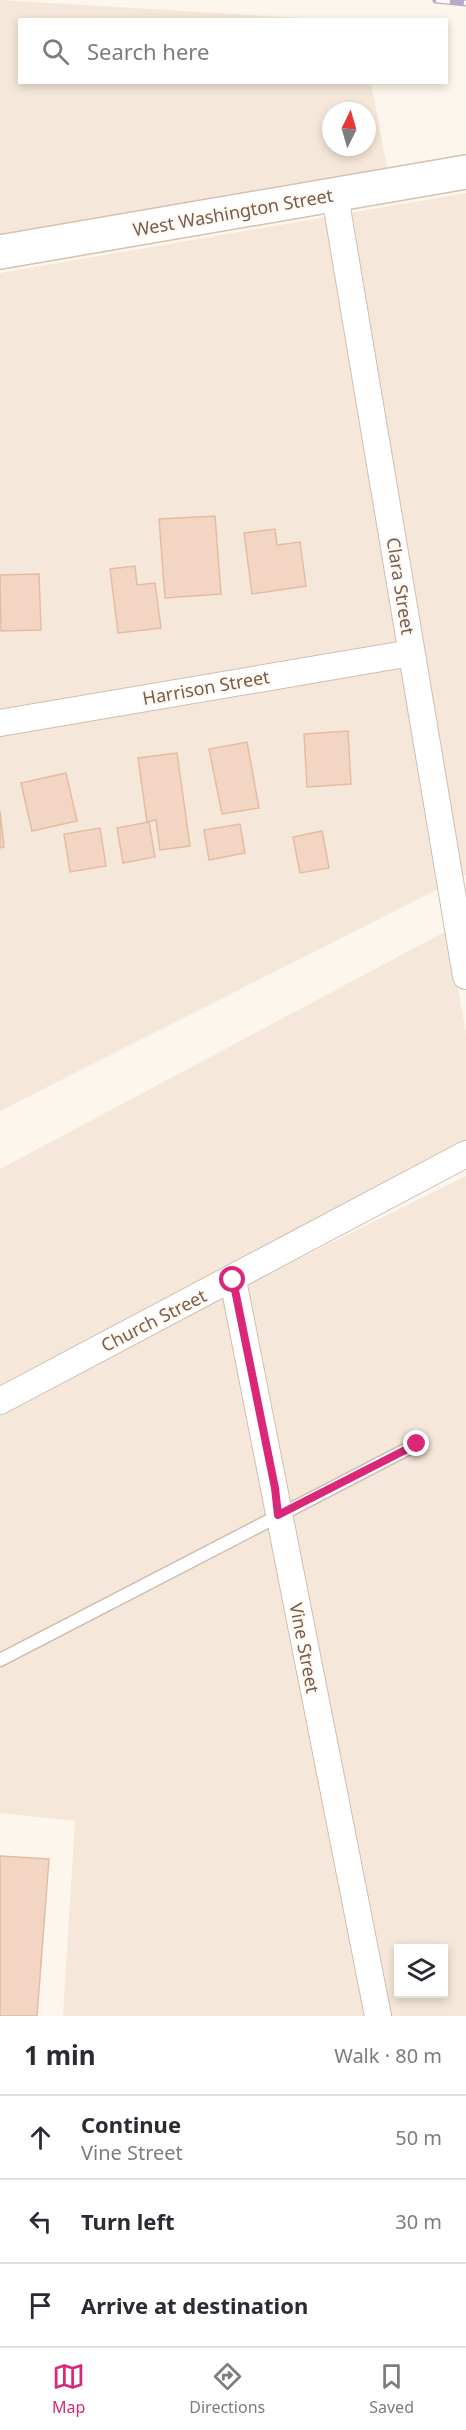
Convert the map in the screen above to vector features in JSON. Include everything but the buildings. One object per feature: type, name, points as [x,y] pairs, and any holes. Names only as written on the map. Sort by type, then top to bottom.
[{"type":"main road","name":"West Washington Street","points":[[0,252],[466,172]]},
{"type":"street","name":"Clara Street","points":[[335,196],[466,976]]},
{"type":"street","name":"Harrison Street","points":[[0,723],[411,653]]},
{"type":"street","name":"Church Street","points":[[0,1401],[233,1280],[466,1154]]},
{"type":"street","name":"Vine Street","points":[[233,1280],[378,2016]]},
{"type":"lane","points":[[0,1660],[417,1444]]},
{"type":"shaded area","points":[[0,0],[302,18],[18,18],[18,84],[371,84],[375,102],[322,102],[322,156],[376,156],[376,109],[388,173],[0,239]]},
{"type":"shaded area","points":[[466,193],[466,875],[0,1111],[0,273]]},
{"type":"shaded area","points":[[448,930],[466,1034],[466,1146],[0,1391],[0,1169]]},
{"type":"shaded area","points":[[466,1176],[466,2016],[63,2016],[75,1821],[0,1813],[0,1414],[248,1284]]},
{"type":"railway","points":[[436,0],[466,3]]},
{"type":"route","points":[[233,1280],[275,1488],[278,1515],[417,1444]]}]
